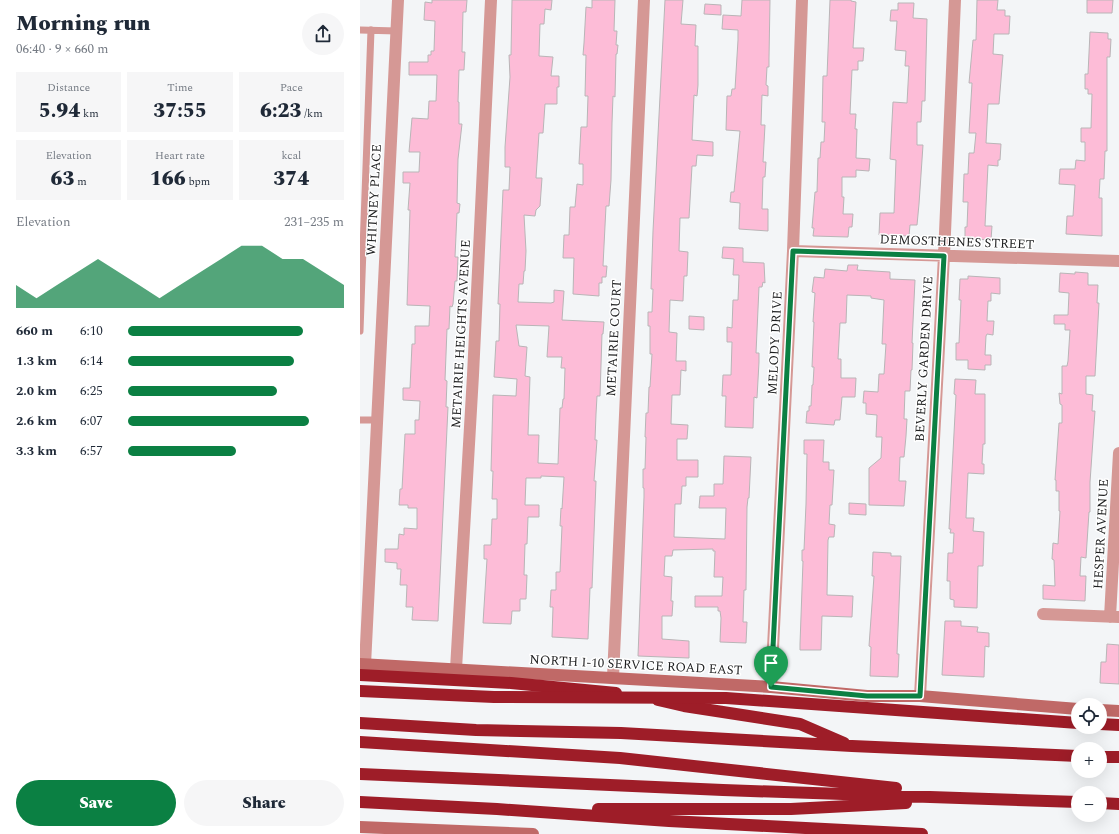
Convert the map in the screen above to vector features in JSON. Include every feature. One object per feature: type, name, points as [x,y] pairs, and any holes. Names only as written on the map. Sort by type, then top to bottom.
[{"type":"highway","points":[[362,668],[638,696],[684,706],[800,724],[852,746]]},
{"type":"highway","points":[[360,691],[494,697],[726,698],[1071,723]]},
{"type":"highway","points":[[360,724],[476,730],[621,733],[852,746],[1071,756]]},
{"type":"highway","points":[[1107,724],[1119,725]]},
{"type":"highway","points":[[360,742],[620,758],[989,798]]},
{"type":"highway","points":[[1107,757],[1119,757]]},
{"type":"highway","points":[[360,774],[723,790],[1071,802]]},
{"type":"highway","points":[[497,809],[791,809],[989,798]]},
{"type":"highway","points":[[360,802],[497,809],[669,821],[922,834]]},
{"type":"highway","points":[[1107,803],[1119,804]]},
{"type":"street","name":"WHITNEY PLACE","points":[[362,668],[378,420],[398,0]]},
{"type":"street","name":"METAIRIE HEIGHTS AVENUE","points":[[456,670],[473,375],[491,0]]},
{"type":"street","name":"METAIRIE COURT","points":[[613,677],[644,0]]},
{"type":"street","name":"MELODY DRIVE","points":[[771,687],[793,251],[802,0]]},
{"type":"street","name":"BEVERLY GARDEN DRIVE","points":[[920,696],[944,256],[954,0]]},
{"type":"street","name":"DEMOSTHENES STREET","points":[[793,251],[1119,261]]},
{"type":"street","name":"HESPER AVENUE","points":[[1115,617],[1119,453]]},
{"type":"street","points":[[1043,614],[1115,617]]},
{"type":"street","name":"NORTH I-10 SERVICE ROAD EAST","points":[[362,668],[456,670],[613,677],[771,687],[867,696],[920,696],[1071,708]]},
{"type":"street","points":[[1107,710],[1119,711]]},
{"type":"street","points":[[360,827],[447,832],[533,834]]},
{"type":"lane","points":[[360,30],[397,31]]},
{"type":"lane","points":[[360,331],[362,222],[371,30]]},
{"type":"lane","points":[[360,420],[378,420]]},
{"type":"building","points":[[432,0],[467,0],[466,12],[463,12],[462,52],[465,52],[464,70],[459,70],[459,124],[462,124],[458,159],[457,203],[460,204],[459,213],[457,213],[455,257],[458,257],[457,281],[455,281],[453,304],[452,307],[450,306],[449,329],[447,329],[445,380],[447,381],[446,407],[448,407],[438,621],[412,620],[413,607],[406,607],[407,585],[400,585],[401,569],[397,569],[397,563],[385,562],[385,549],[398,549],[399,534],[404,535],[404,528],[417,529],[417,508],[408,508],[408,505],[399,505],[400,489],[402,489],[405,434],[415,434],[415,420],[419,420],[420,401],[403,400],[403,388],[410,388],[412,344],[415,344],[415,326],[429,326],[430,306],[407,305],[410,210],[408,210],[410,183],[403,183],[403,172],[419,172],[420,152],[409,152],[412,118],[428,119],[429,101],[436,101],[437,75],[409,75],[409,62],[428,62],[428,55],[431,55],[431,51],[434,51],[435,21],[424,20],[425,2],[432,3]]},
{"type":"building","points":[[512,0],[552,0],[551,10],[545,9],[544,24],[540,24],[539,56],[553,57],[551,76],[559,76],[559,87],[557,87],[557,104],[545,104],[543,133],[539,133],[536,178],[542,178],[540,206],[536,210],[535,216],[524,215],[526,251],[525,271],[523,284],[519,284],[518,302],[551,303],[554,302],[554,290],[564,291],[562,320],[604,322],[602,334],[600,396],[597,396],[596,414],[595,440],[597,440],[594,481],[596,481],[592,588],[590,588],[588,639],[552,637],[553,607],[550,607],[551,590],[556,590],[556,572],[560,572],[562,526],[560,526],[564,477],[541,476],[541,478],[526,478],[525,505],[539,505],[539,517],[528,517],[524,575],[527,575],[526,599],[520,599],[520,611],[512,611],[511,624],[483,623],[487,559],[484,559],[484,545],[491,545],[492,519],[497,519],[497,499],[492,499],[493,471],[491,471],[493,395],[516,396],[517,379],[494,377],[496,341],[499,341],[500,304],[498,304],[503,190],[509,190],[510,167],[505,167],[505,147],[510,77],[509,55],[511,55]],"holes":[[[516,325],[549,326],[547,357],[562,357],[561,368],[565,368],[564,399],[562,408],[560,408],[558,464],[538,463],[539,435],[528,435],[530,377],[525,376],[527,347],[519,346]]]},
{"type":"building","points":[[592,0],[615,0],[614,31],[617,31],[616,45],[618,45],[616,54],[615,97],[613,96],[611,180],[609,206],[606,206],[603,266],[607,266],[606,277],[602,277],[602,283],[599,283],[599,296],[573,294],[574,258],[563,258],[564,235],[569,235],[570,207],[575,207],[577,184],[583,185],[583,164],[579,164],[581,127],[587,127],[588,96],[585,96],[586,55],[583,55],[586,7],[592,8]]},
{"type":"building","points":[[665,0],[683,0],[681,24],[696,25],[695,46],[698,46],[698,85],[697,96],[694,95],[692,140],[713,142],[713,156],[697,155],[696,166],[692,166],[689,218],[680,218],[679,251],[688,252],[687,276],[684,276],[683,301],[670,300],[669,332],[677,333],[676,361],[686,361],[686,371],[681,370],[680,395],[672,395],[671,424],[688,425],[687,439],[677,439],[677,460],[698,460],[698,477],[686,477],[686,486],[682,486],[681,504],[675,504],[674,537],[725,539],[726,508],[699,508],[700,496],[714,496],[714,484],[723,484],[724,456],[751,457],[749,498],[747,507],[746,590],[744,590],[743,622],[747,622],[746,643],[720,642],[721,618],[718,607],[695,607],[695,596],[722,596],[723,577],[714,577],[715,551],[713,551],[713,549],[673,550],[672,556],[665,556],[664,576],[672,577],[671,601],[673,601],[672,616],[662,616],[662,639],[689,641],[689,658],[638,656],[644,497],[643,469],[645,469],[646,413],[648,413],[652,354],[650,354],[650,326],[648,326],[648,312],[652,312],[653,289],[651,289],[653,231]]},
{"type":"building","points":[[742,0],[770,0],[769,67],[767,67],[766,85],[768,86],[768,96],[762,95],[761,125],[765,125],[763,162],[766,162],[765,177],[763,177],[762,209],[768,209],[768,231],[739,229],[740,203],[730,202],[731,192],[734,192],[740,131],[726,130],[727,96],[731,96],[732,89],[735,89],[738,30],[722,29],[723,15],[741,16]]},
{"type":"building","points":[[830,0],[851,0],[856,2],[853,48],[864,48],[863,61],[858,61],[858,70],[852,70],[850,114],[856,114],[856,158],[870,159],[869,171],[856,170],[856,177],[842,177],[842,197],[844,197],[843,214],[853,214],[852,227],[849,227],[848,237],[813,236],[814,228],[812,228],[815,192],[817,192],[818,158],[820,158],[821,142],[824,142],[825,122],[822,122],[823,76],[827,76]]},
{"type":"building","points":[[977,0],[998,0],[997,10],[1005,10],[1005,16],[1010,16],[1009,34],[994,34],[993,54],[1003,55],[999,104],[988,104],[986,143],[1001,144],[998,166],[988,165],[985,226],[992,226],[991,240],[971,239],[971,237],[965,237],[968,202],[963,202],[964,174],[968,174],[969,153],[974,153],[976,133],[969,133],[972,83],[969,83],[973,40],[976,40]]},
{"type":"building","points":[[1087,0],[1113,0],[1112,13],[1087,13]]},
{"type":"building","points":[[898,3],[914,3],[913,18],[927,19],[925,101],[922,101],[921,122],[917,122],[917,145],[923,145],[919,204],[917,225],[910,225],[909,236],[879,235],[880,213],[894,213],[896,160],[890,159],[893,102],[907,103],[909,66],[905,66],[906,51],[895,50],[897,21],[890,21],[891,10],[898,10]]},
{"type":"building","points":[[705,4],[721,5],[721,15],[704,14]]},
{"type":"building","points":[[1090,32],[1108,33],[1108,39],[1111,39],[1110,57],[1107,57],[1107,151],[1105,151],[1104,179],[1100,179],[1099,198],[1102,198],[1102,236],[1066,234],[1067,216],[1073,216],[1075,185],[1059,184],[1060,169],[1075,169],[1076,160],[1085,161],[1085,142],[1081,142],[1081,128],[1091,128],[1092,94],[1088,94],[1088,89],[1085,89],[1085,74],[1088,74]]},
{"type":"building","points":[[723,247],[743,248],[743,262],[764,263],[765,283],[763,282],[762,287],[759,287],[756,353],[759,353],[759,362],[757,398],[754,397],[753,428],[725,427],[726,396],[722,396],[723,375],[731,375],[732,342],[727,342],[727,327],[732,328],[733,300],[738,300],[739,275],[733,275],[734,259],[722,258]]},
{"type":"building","points":[[848,265],[858,265],[857,270],[890,272],[890,279],[915,280],[912,370],[910,391],[905,391],[904,419],[907,419],[906,436],[904,457],[900,457],[899,481],[906,481],[904,506],[869,505],[869,468],[881,458],[882,437],[876,437],[877,415],[866,414],[866,403],[863,403],[864,391],[878,392],[879,374],[884,374],[886,344],[882,344],[884,300],[871,298],[871,296],[847,295],[846,323],[840,323],[838,359],[841,359],[841,378],[856,378],[855,397],[842,397],[840,420],[835,420],[834,425],[806,423],[807,411],[809,411],[809,406],[811,406],[814,367],[812,367],[815,293],[812,292],[814,277],[824,278],[825,269],[847,271]]},
{"type":"building","points":[[1075,272],[1088,273],[1088,285],[1098,285],[1097,303],[1099,303],[1095,376],[1086,376],[1086,394],[1093,395],[1092,411],[1095,411],[1086,558],[1081,557],[1080,576],[1086,576],[1085,601],[1043,599],[1043,585],[1055,586],[1054,560],[1052,559],[1053,543],[1058,544],[1060,511],[1059,491],[1056,491],[1055,480],[1059,423],[1062,423],[1062,405],[1060,404],[1059,393],[1062,394],[1062,366],[1067,366],[1068,361],[1070,330],[1065,330],[1065,324],[1054,324],[1054,315],[1068,315],[1069,293],[1059,292],[1060,273],[1075,274]]},
{"type":"building","points":[[968,276],[1000,278],[1000,294],[991,293],[991,301],[988,301],[987,321],[994,321],[993,335],[987,334],[986,336],[985,355],[991,355],[991,365],[985,365],[985,370],[968,369],[968,360],[956,360],[956,343],[959,343],[961,300],[959,300],[960,279],[968,279]]},
{"type":"building","points":[[689,316],[704,317],[704,330],[689,329]]},
{"type":"building","points":[[955,379],[976,380],[975,394],[985,394],[985,444],[983,444],[982,464],[984,464],[984,474],[968,473],[966,518],[974,518],[973,531],[984,532],[983,566],[978,566],[977,608],[954,607],[954,600],[950,599],[950,581],[947,581],[948,553],[953,553],[954,533],[950,533],[951,529],[949,529],[956,395],[954,394]]},
{"type":"building","points":[[804,440],[824,440],[823,462],[829,462],[829,470],[834,470],[832,505],[830,505],[829,524],[835,525],[834,537],[829,537],[828,540],[827,595],[853,596],[852,617],[822,616],[821,650],[800,650],[803,561],[802,550],[804,550],[807,454],[804,454]]},
{"type":"building","points":[[849,503],[866,504],[866,515],[849,514]]},
{"type":"building","points":[[873,552],[891,553],[891,556],[901,556],[897,654],[899,654],[898,677],[870,676],[871,647],[869,646],[874,576],[872,576]]},
{"type":"building","points":[[945,621],[961,621],[961,626],[978,627],[977,632],[989,633],[989,647],[985,646],[984,677],[942,675]]},
{"type":"building","points":[[1107,644],[1119,645],[1119,684],[1100,683],[1101,662],[1106,662]]},
{"type":"route","points":[[793,251],[944,256],[920,696],[867,696],[771,687],[793,251]]}]
